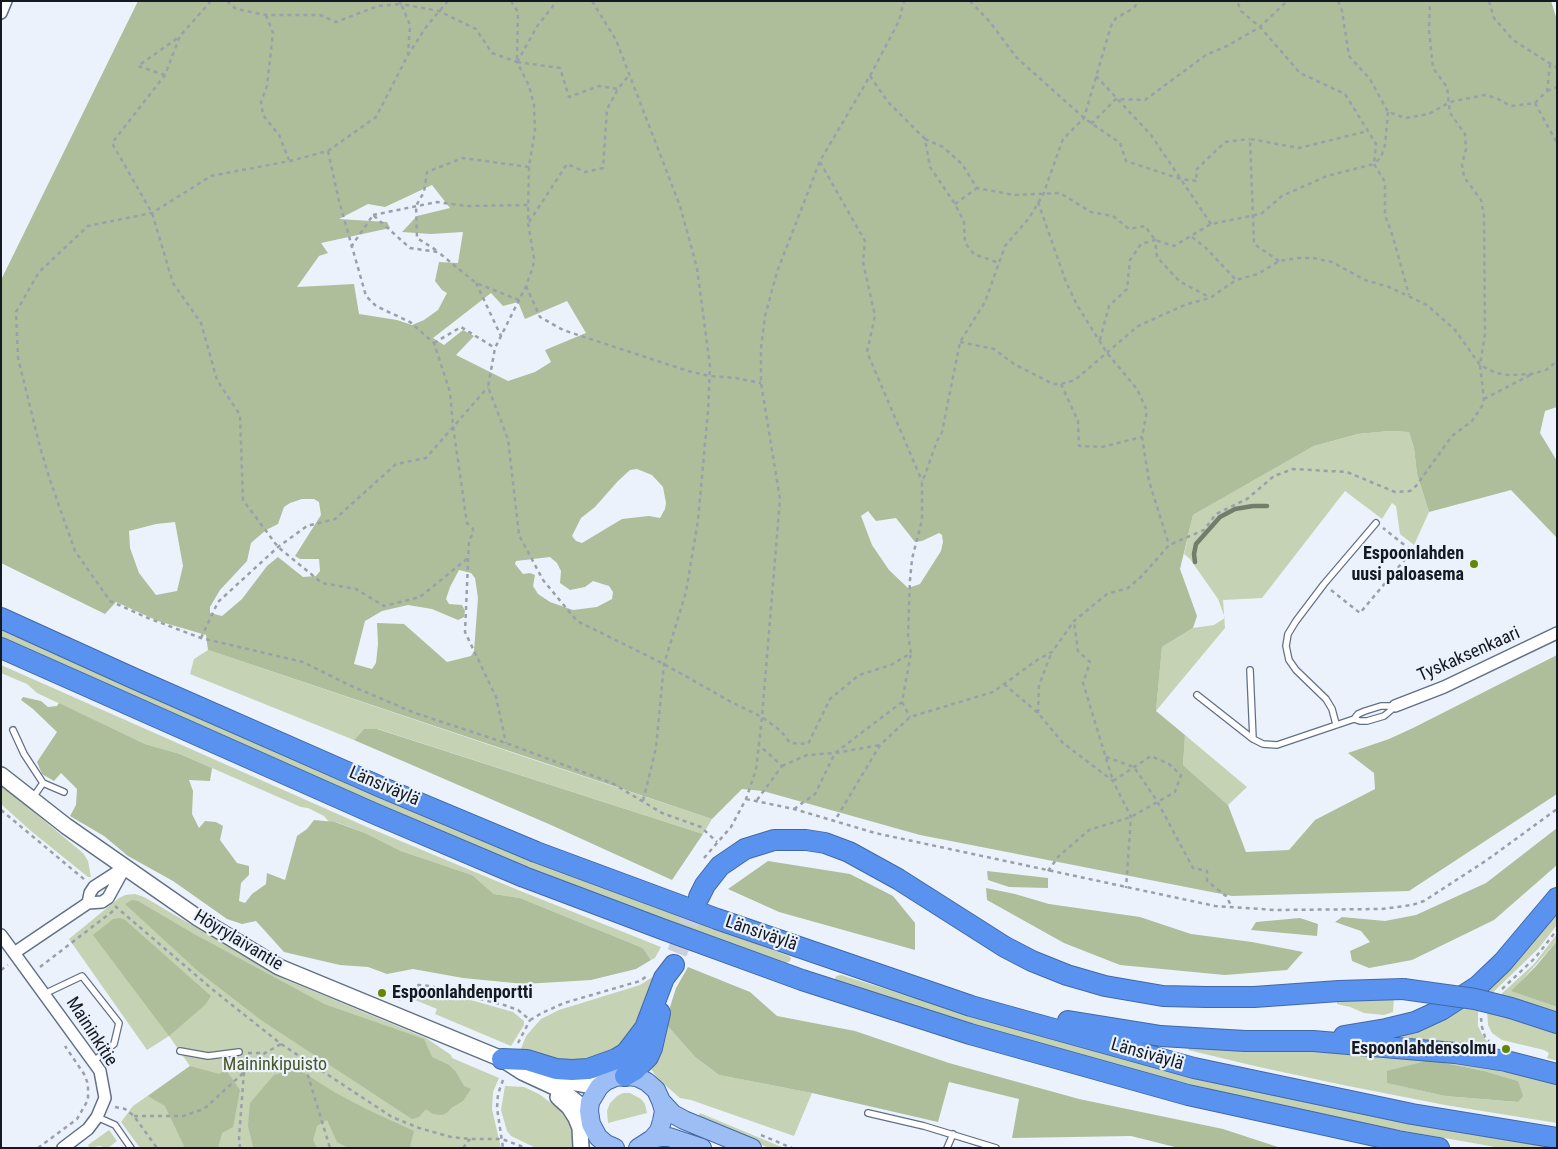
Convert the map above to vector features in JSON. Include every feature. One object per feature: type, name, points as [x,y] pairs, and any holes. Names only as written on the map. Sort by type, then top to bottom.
[{"type":"highway","name":"Länsiväylä","points":[[1,618],[363,779],[536,852],[672,904],[971,1006],[1194,1068],[1412,1114],[1557,1138]]},
{"type":"highway","name":"Länsiväylä","points":[[1,648],[373,813],[524,876],[802,980],[970,1034],[1188,1095],[1398,1141],[1439,1148]]},
{"type":"highway","points":[[699,897],[720,866],[745,849],[774,840],[806,840],[825,843],[849,852],[898,879],[1005,947],[1032,961],[1067,975],[1105,986],[1163,996],[1206,997],[1403,989],[1475,999],[1557,1023]]},
{"type":"highway","points":[[1313,1042],[1415,1022],[1441,1010],[1478,986],[1503,962],[1557,898]]},
{"type":"highway","points":[[508,1055],[556,1069],[572,1070],[588,1069],[616,1059],[626,1053],[645,1028],[664,978],[675,959],[648,1057],[642,1064],[616,1078]]},
{"type":"highway","points":[[971,1006],[1161,1036],[1245,1041],[1313,1042],[1455,1053],[1506,1061],[1557,1074]]},
{"type":"main road","name":"Höyrylaivantie","points":[[1,775],[66,826],[125,868],[237,943],[278,966],[508,1055],[525,1065],[565,1081],[586,1085],[616,1078]]},
{"type":"main road","name":"Höyrylaivantie","points":[[508,1055],[522,1072],[561,1090],[580,1105],[591,1124]]},
{"type":"main road","points":[[522,1072],[569,1107],[580,1128],[581,1148]]},
{"type":"main road","points":[[589,1148],[593,1138],[590,1102],[599,1087],[616,1078],[637,1077],[647,1082],[656,1090],[661,1100],[664,1111],[662,1121],[658,1131],[645,1144]]},
{"type":"main road","points":[[661,1100],[673,1114],[684,1120],[752,1148]]},
{"type":"main road","points":[[591,1124],[598,1137],[606,1144],[615,1148]]},
{"type":"main road","points":[[645,1144],[661,1137],[669,1137],[702,1148]]},
{"type":"street","points":[[1,13],[6,1]]},
{"type":"street","name":"Tyskaksenkaari","points":[[1395,706],[1444,687],[1557,633]]},
{"type":"street","points":[[88,903],[90,893],[94,887],[125,868]]},
{"type":"street","points":[[14,953],[88,903],[102,902],[108,898],[125,868]]},
{"type":"street","name":"Maininkitie","points":[[1,935],[100,1071],[105,1098],[97,1117],[88,1129],[63,1148]]},
{"type":"lane","points":[[1336,724],[1332,709],[1326,699],[1296,670],[1289,660],[1286,646],[1288,634],[1324,584],[1376,523]]},
{"type":"lane","points":[[1250,670],[1253,739]]},
{"type":"lane","points":[[1197,695],[1253,739],[1263,744],[1277,745],[1354,719],[1367,721],[1384,716],[1395,706]]},
{"type":"lane","points":[[1354,719],[1358,714],[1381,706],[1395,706]]},
{"type":"lane","points":[[13,730],[24,754],[43,783],[64,792]]},
{"type":"lane","points":[[32,799],[43,783]]},
{"type":"lane","points":[[44,994],[82,976],[119,1023],[114,1044],[94,1061]]},
{"type":"lane","points":[[180,1051],[208,1056],[239,1052]]},
{"type":"lane","points":[[868,1113],[924,1126],[992,1147]]},
{"type":"lane","points":[[97,1117],[116,1125],[131,1148]]},
{"type":"lane","points":[[947,1148],[953,1134]]},
{"type":"path","points":[[165,75],[138,66],[180,36],[211,1]]},
{"type":"path","points":[[227,1],[236,9],[266,15],[320,15],[336,22],[378,6],[400,3],[439,11],[476,29],[492,53],[517,62],[560,68],[569,97],[599,86],[618,89]]},
{"type":"path","points":[[448,1],[426,27],[408,55],[376,117],[328,151],[290,161],[211,176],[152,213],[88,226],[39,272],[16,312],[18,358],[48,474],[75,551],[110,601],[201,638],[303,662],[349,685],[415,713],[612,783],[662,813],[701,827],[717,842]]},
{"type":"path","points":[[511,1],[518,12],[517,62],[529,86],[534,105],[535,130],[529,167],[528,223],[534,258],[533,267],[526,286],[495,348],[488,387],[508,439],[519,535],[543,580],[577,621],[664,664],[762,717],[781,731],[790,743],[808,744],[830,699],[859,675],[891,665],[911,653]]},
{"type":"path","points":[[517,62],[538,25],[556,1]]},
{"type":"path","points":[[592,1],[616,40],[680,206],[697,268],[710,366],[708,412],[698,520],[686,592],[664,664],[656,748],[642,801]]},
{"type":"path","points":[[701,863],[705,855],[731,827],[746,799],[756,770],[759,745],[780,499],[761,383],[761,348],[765,316],[777,272],[820,162],[870,76],[899,21],[904,1]]},
{"type":"path","points":[[970,1],[990,22],[1016,57],[1084,118],[1120,142],[1126,161],[1181,180],[1196,181],[1196,170],[1225,142],[1250,139],[1299,148],[1368,131]]},
{"type":"path","points":[[910,717],[902,702],[911,653],[908,635],[910,580],[912,560],[922,520],[922,482],[942,432],[960,342],[985,302],[1005,246],[1029,218],[1042,195],[1063,139],[1084,118],[1111,26],[1116,18],[1134,8],[1138,1]]},
{"type":"path","points":[[1237,1],[1241,11],[1260,26],[1300,73],[1345,94],[1376,144],[1374,164],[1385,182],[1385,215],[1393,237],[1408,295]]},
{"type":"path","points":[[1092,124],[1116,99],[1145,100],[1206,55],[1227,46],[1260,26],[1287,1]]},
{"type":"path","points":[[1100,341],[1109,306],[1127,289],[1130,260],[1142,244],[1155,240],[1174,246],[1211,224],[1260,214],[1282,196],[1327,176],[1374,164],[1381,157],[1386,145],[1388,112],[1370,79],[1349,56],[1342,11],[1338,1]]},
{"type":"path","points":[[1038,713],[1039,685],[1052,652],[1074,621],[1107,594],[1128,588],[1142,576],[1169,545],[1204,530],[1216,514],[1247,499],[1274,476],[1293,469],[1347,472],[1395,492],[1410,491],[1416,486],[1452,436],[1472,421],[1482,406],[1484,399],[1480,365],[1485,334],[1484,214],[1481,200],[1464,177],[1462,164],[1466,149],[1465,134],[1450,113],[1448,87],[1433,68],[1429,30],[1430,1]]},
{"type":"path","points":[[1489,1],[1494,18],[1513,40],[1557,68]]},
{"type":"path","points":[[400,3],[410,25],[408,55]]},
{"type":"path","points":[[266,15],[273,33],[267,86],[261,102],[263,115],[279,135],[290,161]]},
{"type":"path","points":[[180,36],[165,75],[112,143],[152,213],[174,283],[201,323],[217,380],[240,415],[243,500],[278,547],[322,583],[356,589],[384,606],[420,597],[468,558]]},
{"type":"path","points":[[1547,90],[1550,65]]},
{"type":"path","points":[[528,223],[568,164],[585,172],[603,168],[607,108],[629,74]]},
{"type":"path","points":[[870,76],[888,102],[926,139],[943,147],[962,164],[977,188],[1014,196],[1060,192],[1091,212],[1112,216],[1129,228],[1145,226],[1155,240],[1157,257],[1179,281],[1210,298]]},
{"type":"path","points":[[1096,76],[1151,135],[1211,224]]},
{"type":"path","points":[[1388,112],[1406,118],[1429,114],[1450,102],[1485,96],[1496,98],[1512,106],[1535,103],[1547,90],[1557,87]]},
{"type":"path","points":[[1535,103],[1557,142]]},
{"type":"path","points":[[926,139],[930,167],[955,204],[964,222],[965,243],[974,254],[999,263]]},
{"type":"path","points":[[1250,139],[1254,244],[1279,261]]},
{"type":"path","points":[[328,151],[351,247],[366,296],[376,306],[410,322],[434,343],[450,392],[467,523],[473,529],[473,534],[469,540],[465,632],[496,698],[506,744]]},
{"type":"path","points":[[519,300],[476,283],[438,252],[417,238],[416,206],[424,192],[427,172],[463,158],[529,167]]},
{"type":"path","points":[[820,162],[865,241],[863,262],[875,316],[866,352],[922,482]]},
{"type":"path","points":[[955,204],[977,188]]},
{"type":"path","points":[[351,247],[373,215],[437,202],[466,206],[529,205]]},
{"type":"path","points":[[1038,202],[1066,282],[1077,305],[1107,353],[1137,389],[1147,411],[1142,437],[1149,481],[1169,545]]},
{"type":"path","points":[[373,215],[410,248],[438,252]]},
{"type":"path","points":[[1192,237],[1206,248],[1236,280]]},
{"type":"path","points":[[960,342],[994,349],[1014,364],[1053,384],[1061,384],[1075,380],[1138,326],[1187,304],[1210,298],[1236,280],[1258,274],[1279,261],[1313,258],[1332,262],[1366,280],[1389,287],[1427,305],[1455,330],[1480,365],[1496,373],[1509,375],[1532,374]]},
{"type":"path","points":[[476,283],[501,336]]},
{"type":"path","points":[[526,286],[540,317],[563,330],[688,371],[709,376],[736,378],[761,383]]},
{"type":"path","points":[[434,343],[462,327],[495,348]]},
{"type":"path","points":[[1484,399],[1532,374],[1546,370],[1557,361]]},
{"type":"path","points":[[1061,384],[1078,421],[1079,446],[1102,447],[1142,437]]},
{"type":"path","points":[[201,638],[218,602],[278,547],[307,526],[335,519],[396,464],[426,458],[488,387]]},
{"type":"path","points":[[1324,584],[1360,613],[1412,551],[1376,523]]},
{"type":"path","points":[[1074,621],[1078,652],[1090,662],[1082,683],[1114,781],[1131,817],[1126,888]]},
{"type":"path","points":[[837,816],[880,745],[910,717],[993,692],[1037,660],[1052,652]]},
{"type":"path","points":[[1004,684],[1038,713],[1063,743],[1114,781]]},
{"type":"path","points":[[794,809],[815,794],[835,753],[902,702]]},
{"type":"path","points":[[759,745],[782,766]]},
{"type":"path","points":[[757,800],[782,766],[807,755],[835,753],[880,745]]},
{"type":"path","points":[[1048,871],[1059,856],[1089,830],[1131,817],[1175,792],[1181,775],[1169,764],[1151,756],[1114,781]]},
{"type":"path","points":[[1106,757],[1134,767],[1157,801],[1173,834],[1193,868],[1207,871],[1207,881],[1226,896],[1232,908]]},
{"type":"path","points":[[746,799],[794,809],[875,833],[1126,888],[1215,906],[1275,910],[1382,909],[1412,905],[1424,901],[1487,860],[1557,809]]},
{"type":"path","points":[[1,810],[94,887]]},
{"type":"path","points":[[108,898],[212,989],[281,1044],[392,1117],[419,1128],[451,1137],[502,1139],[526,1148]]},
{"type":"path","points":[[1,970],[8,965]]},
{"type":"path","points":[[508,1055],[530,1020],[542,1013],[564,1003],[640,981],[653,972]]},
{"type":"path","points":[[399,1000],[407,990],[419,985],[430,986],[504,1005],[518,1010],[530,1020]]},
{"type":"path","points":[[134,1116],[183,1116],[204,1110],[265,1053],[281,1044]]},
{"type":"path","points":[[239,1052],[265,1053]]},
{"type":"path","points":[[302,1058],[330,1148]]},
{"type":"path","points":[[240,1148],[239,1138],[244,1072]]},
{"type":"path","points":[[503,1080],[498,1094],[497,1108],[503,1148]]},
{"type":"path","points":[[113,1106],[125,1109],[134,1116],[157,1148]]},
{"type":"path","points":[[463,1148],[470,1139]]},
{"type":"green space","points":[[138,1],[1551,1],[1557,20],[1557,407],[1545,411],[1540,433],[1557,461],[1557,538],[1511,490],[1429,512],[1417,474],[1414,448],[1409,432],[1389,431],[1358,434],[1314,446],[1193,515],[1180,569],[1197,616],[1193,628],[1162,647],[1156,711],[1185,735],[1183,765],[1228,805],[1246,852],[1289,850],[1315,820],[1375,789],[1374,773],[1348,753],[1389,739],[1413,728],[1557,655],[1557,794],[1409,891],[1232,896],[920,835],[763,791],[742,789],[712,819],[208,650],[206,635],[158,621],[116,602],[105,614],[1,563],[1,280]],"holes":[[[432,185],[450,208],[417,216],[402,232],[431,234],[463,232],[458,263],[439,262],[435,281],[447,293],[438,310],[424,320],[412,325],[397,320],[359,314],[354,284],[297,287],[319,256],[328,253],[321,243],[390,228],[387,222],[339,219],[368,204],[385,207]],[[491,293],[503,306],[518,302],[525,319],[567,301],[586,333],[545,350],[551,362],[535,372],[508,381],[456,355],[474,336],[463,330],[444,345],[433,338]],[[637,469],[652,475],[663,487],[666,503],[660,518],[649,516],[622,519],[582,543],[576,541],[572,536],[581,518],[595,507],[630,470]],[[302,499],[314,499],[319,502],[321,515],[295,556],[300,559],[319,559],[320,571],[316,576],[303,577],[278,557],[267,566],[242,599],[222,616],[210,613],[210,607],[220,590],[247,561],[251,543],[266,530],[278,524],[284,507]],[[868,511],[876,521],[896,518],[915,542],[922,541],[939,533],[942,535],[943,542],[941,551],[920,584],[908,588],[889,570],[872,545],[861,516]],[[175,522],[183,566],[177,591],[156,595],[139,573],[130,548],[129,531],[156,524]],[[550,557],[557,563],[561,571],[560,583],[570,590],[585,587],[593,581],[609,586],[613,592],[612,599],[597,607],[573,610],[550,602],[538,594],[533,586],[535,575],[530,573],[523,574],[515,564],[516,561]],[[459,570],[471,573],[475,578],[478,598],[474,651],[471,656],[447,662],[404,624],[377,623],[378,644],[376,663],[372,669],[354,664],[365,621],[382,611],[408,605],[432,609],[458,620],[464,617],[465,611],[462,605],[449,604],[446,599]]]},
{"type":"green space","points":[[1389,431],[1409,432],[1414,448],[1417,474],[1429,512],[1414,545],[1400,534],[1396,506],[1392,503],[1382,519],[1345,491],[1262,598],[1223,600],[1224,616],[1218,599],[1190,559],[1184,554],[1193,515],[1314,446],[1358,434]]},
{"type":"green space","points":[[1224,618],[1225,628],[1156,711],[1162,647],[1193,628],[1214,625]]},
{"type":"green space","points":[[1,630],[337,779],[481,839],[629,897],[789,956],[791,958],[790,961],[786,963],[694,931],[533,869],[369,801],[1,638]]},
{"type":"green space","points":[[208,650],[712,819],[703,834],[378,729],[364,729],[354,740],[190,674],[194,659]]},
{"type":"green space","points":[[1,665],[367,827],[661,947],[655,958],[651,960],[643,948],[520,898],[494,894],[472,875],[401,851],[365,833],[336,822],[329,822],[324,816],[308,808],[301,807],[180,754],[145,744],[37,693],[27,684],[1,673]]},
{"type":"green space","points":[[23,697],[41,701],[48,707],[57,706],[59,703],[145,744],[180,754],[212,768],[210,781],[189,780],[193,791],[192,814],[199,828],[205,821],[216,822],[223,826],[220,840],[237,863],[249,866],[249,875],[241,883],[239,901],[245,903],[252,894],[266,884],[267,873],[285,880],[297,836],[307,829],[314,820],[335,822],[365,833],[401,851],[472,875],[494,894],[520,898],[643,948],[651,960],[636,969],[591,980],[524,984],[463,978],[413,969],[387,974],[368,967],[340,965],[284,952],[256,921],[242,924],[227,919],[173,881],[128,856],[104,836],[70,816],[76,805],[77,789],[61,773],[54,781],[42,774],[37,762],[57,732],[21,700]]},
{"type":"green space","points":[[364,729],[377,729],[703,834],[672,880],[551,825],[354,740]]},
{"type":"green space","points":[[1185,735],[1247,787],[1228,805],[1183,765]]},
{"type":"green space","points":[[1,785],[83,853],[88,861],[91,877],[88,877],[31,831],[1,804]]},
{"type":"green space","points":[[1557,828],[1557,865],[1494,920],[1412,960],[1369,968],[1352,961],[1350,951],[1370,942],[1361,931],[1335,922],[1342,917],[1385,921],[1416,915],[1486,883]]},
{"type":"green space","points":[[768,861],[850,874],[893,896],[915,923],[915,950],[779,912],[728,889]]},
{"type":"green space","points":[[987,871],[1048,878],[1048,888],[1009,887],[988,880]]},
{"type":"green space","points":[[986,888],[1049,904],[1140,917],[1191,934],[1252,942],[1303,952],[1287,970],[1225,975],[1120,965],[1064,943],[987,900]]},
{"type":"green space","name":"Maininkipuisto","points":[[135,894],[144,897],[284,979],[426,1038],[451,1055],[452,1058],[499,1078],[493,1092],[492,1109],[501,1148],[140,1148],[121,1122],[133,1106],[190,1066],[169,1036],[147,1050],[69,939],[119,898]]},
{"type":"green space","points":[[132,900],[138,901],[194,934],[324,1004],[424,1039],[432,1057],[449,1065],[456,1072],[464,1086],[471,1089],[463,1101],[451,1108],[447,1113],[442,1115],[433,1114],[426,1109],[419,1117],[412,1119],[261,1020],[199,972],[125,904]]},
{"type":"green space","points":[[1557,908],[1557,925],[1538,949],[1484,1001],[1478,1013],[1478,1026],[1484,1038],[1491,1045],[1491,1048],[1426,1040],[1387,1038],[1416,1028]]},
{"type":"green space","points":[[120,918],[125,920],[211,996],[205,1005],[169,1036],[93,935],[113,919]]},
{"type":"green space","points":[[1300,918],[1318,924],[1317,936],[1251,930],[1256,922]]},
{"type":"green space","points":[[1557,934],[1557,941],[1512,991],[1557,1007],[1557,1015],[1498,997],[1534,964]]},
{"type":"green space","points":[[1557,941],[1557,1007],[1511,991],[1536,966]]},
{"type":"green space","points":[[688,967],[750,992],[777,1016],[855,1031],[949,1063],[1079,1099],[1223,1129],[1281,1148],[1179,1148],[1131,1136],[1012,1138],[1019,1099],[949,1082],[938,1122],[812,1093],[719,1075],[695,1057],[665,1023],[676,988]]},
{"type":"green space","points":[[659,973],[645,1012],[621,1046],[578,1064],[520,1051],[526,1036],[541,1019],[559,1010],[640,985]]},
{"type":"green space","points":[[841,975],[1090,1050],[1247,1090],[1427,1127],[1554,1148],[1501,1148],[1359,1123],[1267,1103],[1089,1059],[937,1015],[836,982],[836,976]]},
{"type":"green space","points":[[419,988],[443,992],[513,1012],[524,1021],[524,1025],[511,1046],[435,1014],[437,1009],[408,997],[411,992]]},
{"type":"green space","points":[[1337,998],[1394,998],[1393,1012],[1384,1015],[1364,1013],[1337,1004]]},
{"type":"green space","points":[[1487,1010],[1557,1031],[1557,1061],[1547,1058],[1549,1053],[1544,1050],[1502,1040],[1492,1033],[1488,1025]]},
{"type":"green space","points":[[665,1023],[695,1057],[719,1075],[812,1093],[794,1136],[691,1100],[680,1098],[658,1079],[651,1069],[660,1055],[666,1036]]},
{"type":"green space","points":[[1189,1047],[1255,1052],[1367,1052],[1432,1056],[1557,1080],[1557,1123],[1445,1105],[1343,1085],[1188,1050]],"holes":[[[1430,1060],[1484,1071],[1518,1081],[1518,1102],[1445,1096],[1388,1083]]]},
{"type":"green space","points":[[1430,1060],[1484,1071],[1518,1081],[1523,1096],[1518,1102],[1445,1096],[1387,1083],[1387,1071]]},
{"type":"green space","points":[[190,1066],[219,1074],[226,1070],[240,1090],[233,1127],[222,1133],[218,1148],[185,1148],[165,1106],[148,1096]]},
{"type":"green space","points":[[298,1069],[334,1092],[414,1131],[410,1147],[348,1148],[337,1142],[327,1120],[317,1126],[313,1140],[317,1148],[255,1148],[248,1126],[250,1103],[274,1075]]},
{"type":"green space","points":[[505,1086],[524,1087],[539,1094],[560,1110],[570,1124],[574,1148],[536,1148],[511,1136],[507,1131],[501,1110]]},
{"type":"green space","points":[[623,1093],[630,1093],[641,1099],[645,1104],[647,1113],[608,1123],[607,1111],[610,1103]]},
{"type":"green space","points":[[700,1113],[784,1148],[769,1148],[698,1117]]},
{"type":"green space","points":[[109,1130],[117,1141],[108,1148],[99,1146],[90,1148],[88,1145]]},
{"type":"waterway","points":[[1195,562],[1196,544],[1220,517],[1235,509],[1267,506]]},
{"type":"tunnel","points":[[677,953],[699,897]]},
{"type":"place","name":"Espoonlahden uusi paloasema","points":[[1474,564]]},
{"type":"place","name":"Espoonlahdenportti","points":[[382,993]]},
{"type":"place","name":"Espoonlahdensolmu","points":[[1506,1049]]}]
